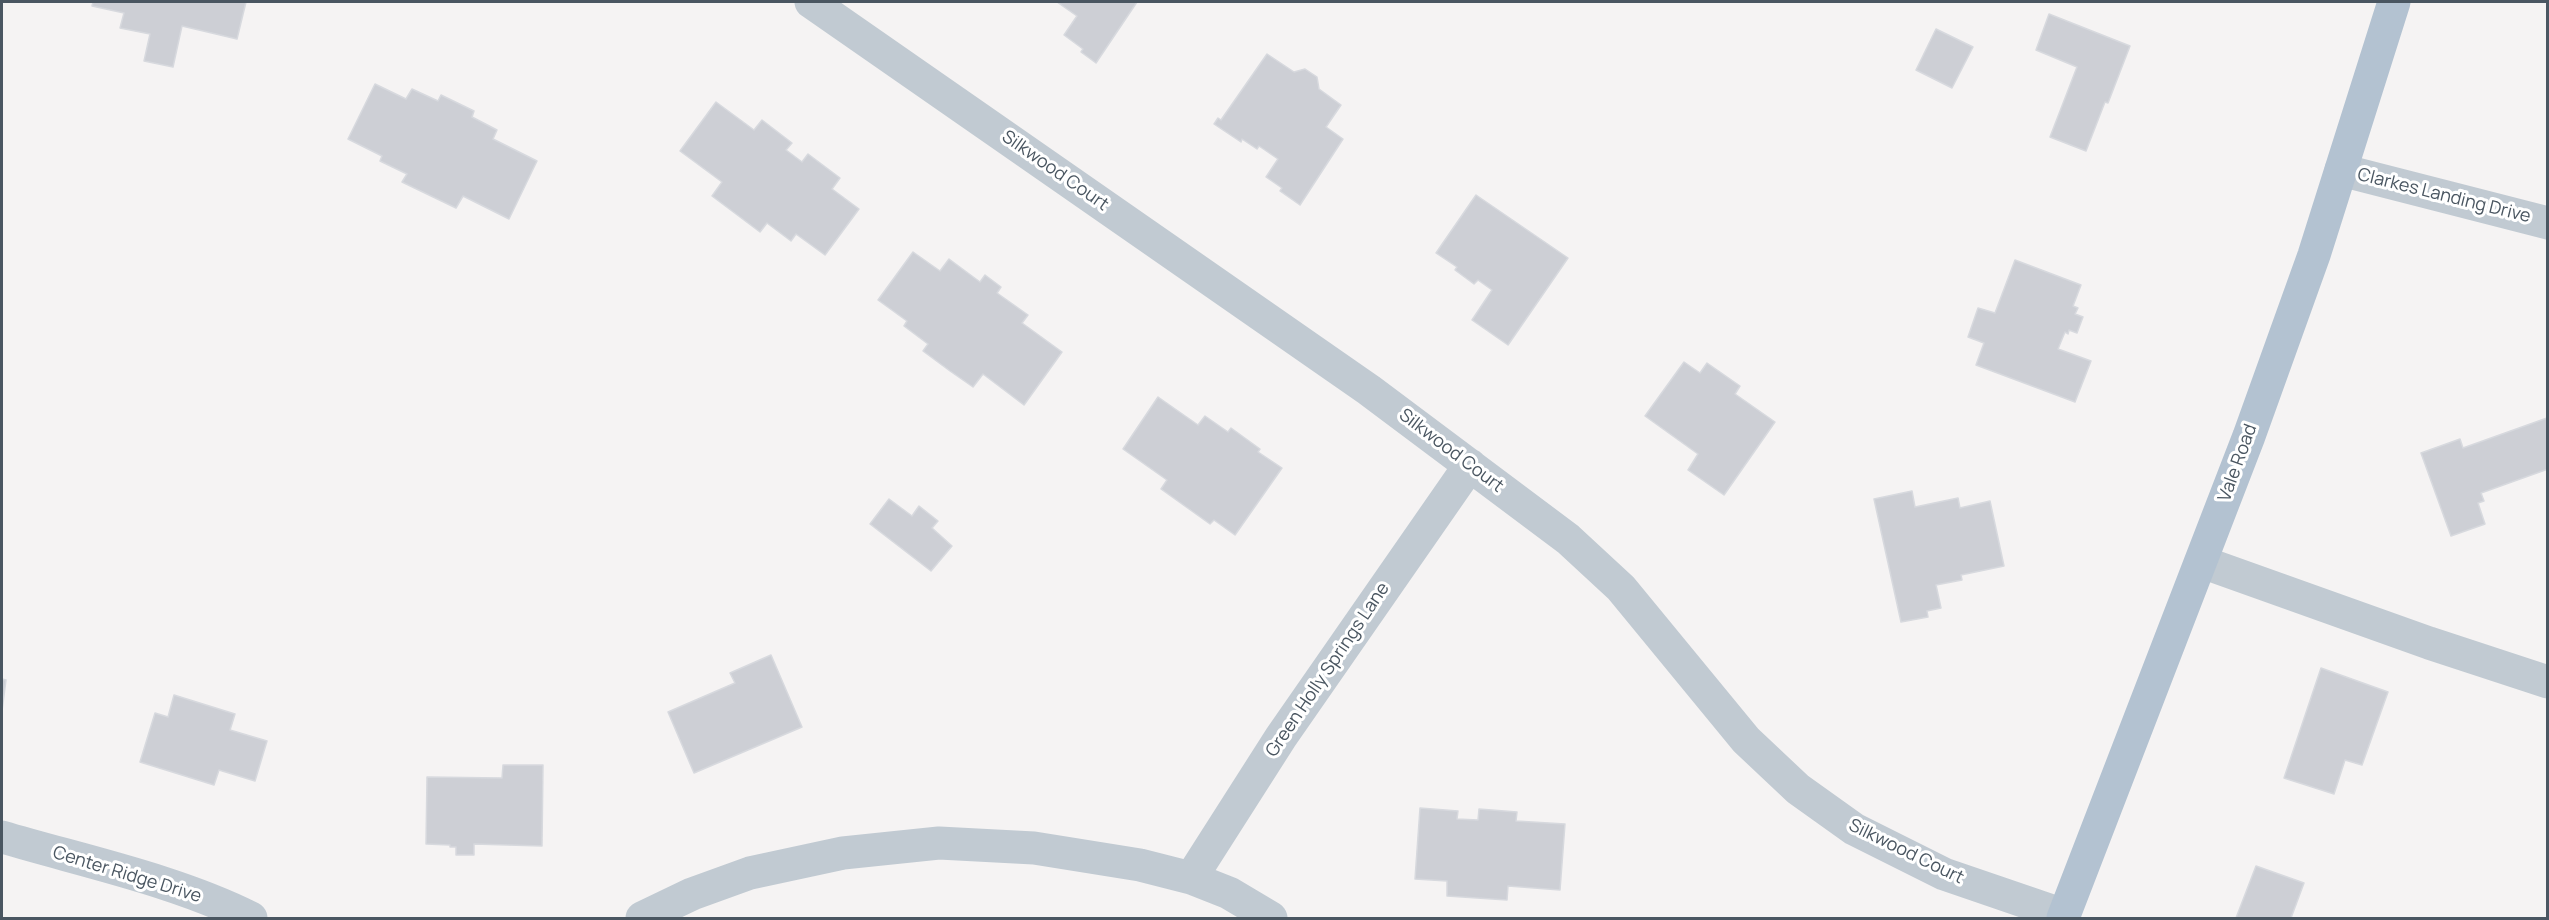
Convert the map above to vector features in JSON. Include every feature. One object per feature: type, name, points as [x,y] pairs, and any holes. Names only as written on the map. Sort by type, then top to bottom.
[{"type":"main road","name":"Vale Road","points":[[2064,917],[2202,562],[2314,255],[2369,75],[2394,2]]},
{"type":"street","name":"Silkwood Court","points":[[811,2],[1369,390],[1568,539],[1621,588],[1746,740],[1798,789],[1854,829],[1944,874],[2064,917]]},
{"type":"street","name":"Clarkes Landing Drive","points":[[2341,170],[2547,223]]},
{"type":"street","name":"Green Holly Springs Lane","points":[[1191,878],[1281,737],[1470,465]]},
{"type":"street","points":[[2202,562],[2429,643],[2547,681]]},
{"type":"street","name":"Center Ridge Drive","points":[[2,837],[170,886],[251,918]]},
{"type":"street","points":[[642,918],[692,894],[750,873],[843,853],[939,843],[1034,848],[1140,865],[1191,878],[1229,893],[1271,918]]},
{"type":"building","points":[[93,2],[246,2],[237,39],[182,26],[173,67],[144,61],[150,34],[120,28],[124,13],[92,6]]},
{"type":"building","points":[[1057,2],[1137,2],[1096,63],[1081,52],[1083,49],[1064,35],[1077,16]]},
{"type":"building","points":[[2049,14],[2130,46],[2086,151],[2050,137],[2077,67],[2036,50]]},
{"type":"building","points":[[1936,29],[1973,47],[1952,88],[1916,70]]},
{"type":"building","points":[[1267,54],[1294,72],[1305,69],[1317,77],[1319,89],[1341,105],[1326,127],[1343,139],[1300,205],[1280,191],[1282,188],[1266,177],[1278,159],[1259,146],[1257,149],[1242,139],[1241,142],[1214,124],[1218,118],[1221,120]]},
{"type":"building","points":[[375,84],[406,99],[412,89],[438,101],[441,95],[474,111],[472,117],[497,130],[493,139],[537,161],[509,219],[463,196],[456,208],[402,182],[407,174],[380,161],[382,156],[348,139]]},
{"type":"building","points":[[716,102],[754,130],[762,120],[792,143],[786,150],[802,162],[808,154],[840,178],[832,189],[859,209],[825,255],[796,234],[791,241],[767,223],[760,232],[712,196],[722,182],[680,151]]},
{"type":"building","points":[[1476,195],[1568,258],[1508,345],[1472,320],[1492,290],[1478,280],[1474,284],[1455,270],[1457,267],[1436,253]]},
{"type":"building","points":[[913,252],[940,271],[949,259],[980,282],[985,275],[1001,287],[997,293],[1028,315],[1022,323],[1062,352],[1024,405],[983,374],[973,387],[950,371],[923,351],[928,344],[904,326],[907,321],[878,300]]},
{"type":"building","points":[[2015,260],[2081,285],[2073,306],[2078,308],[2075,314],[2083,317],[2077,333],[2069,330],[2068,334],[2065,332],[2058,349],[2091,361],[2075,402],[1976,365],[1984,343],[1968,337],[1978,308],[1995,313]]},
{"type":"building","points":[[1684,362],[1700,373],[1707,363],[1740,386],[1735,394],[1775,422],[1724,495],[1688,470],[1698,454],[1645,416]]},
{"type":"building","points":[[1158,397],[1198,425],[1205,416],[1228,432],[1231,428],[1260,449],[1258,452],[1282,468],[1235,535],[1214,520],[1210,524],[1161,489],[1167,480],[1123,449]]},
{"type":"building","points":[[2547,418],[2548,469],[2481,493],[2484,501],[2478,503],[2485,524],[2451,536],[2421,453],[2460,439],[2463,448]]},
{"type":"building","points":[[1912,491],[1915,507],[1958,498],[1960,508],[1990,501],[2004,566],[1961,575],[1962,580],[1936,585],[1941,608],[1927,611],[1928,617],[1901,622],[1874,499]]},
{"type":"building","points":[[889,499],[912,516],[919,506],[938,521],[932,528],[952,546],[931,571],[870,524]]},
{"type":"building","points":[[771,655],[802,727],[694,773],[668,712],[735,683],[730,673]]},
{"type":"building","points":[[2321,668],[2388,692],[2362,765],[2345,760],[2334,794],[2284,778]]},
{"type":"building","points":[[2,679],[6,680],[2,711]]},
{"type":"building","points":[[174,695],[235,714],[230,730],[267,741],[255,781],[219,770],[214,785],[140,762],[155,713],[168,717]]},
{"type":"building","points":[[503,765],[543,765],[542,846],[474,844],[474,855],[456,855],[456,847],[426,844],[427,777],[502,778]]},
{"type":"building","points":[[1420,808],[1458,811],[1457,819],[1478,820],[1479,809],[1517,812],[1516,821],[1565,824],[1560,890],[1508,886],[1507,900],[1447,896],[1447,881],[1415,879]]},
{"type":"building","points":[[2256,866],[2304,883],[2291,918],[2236,918]]}]
